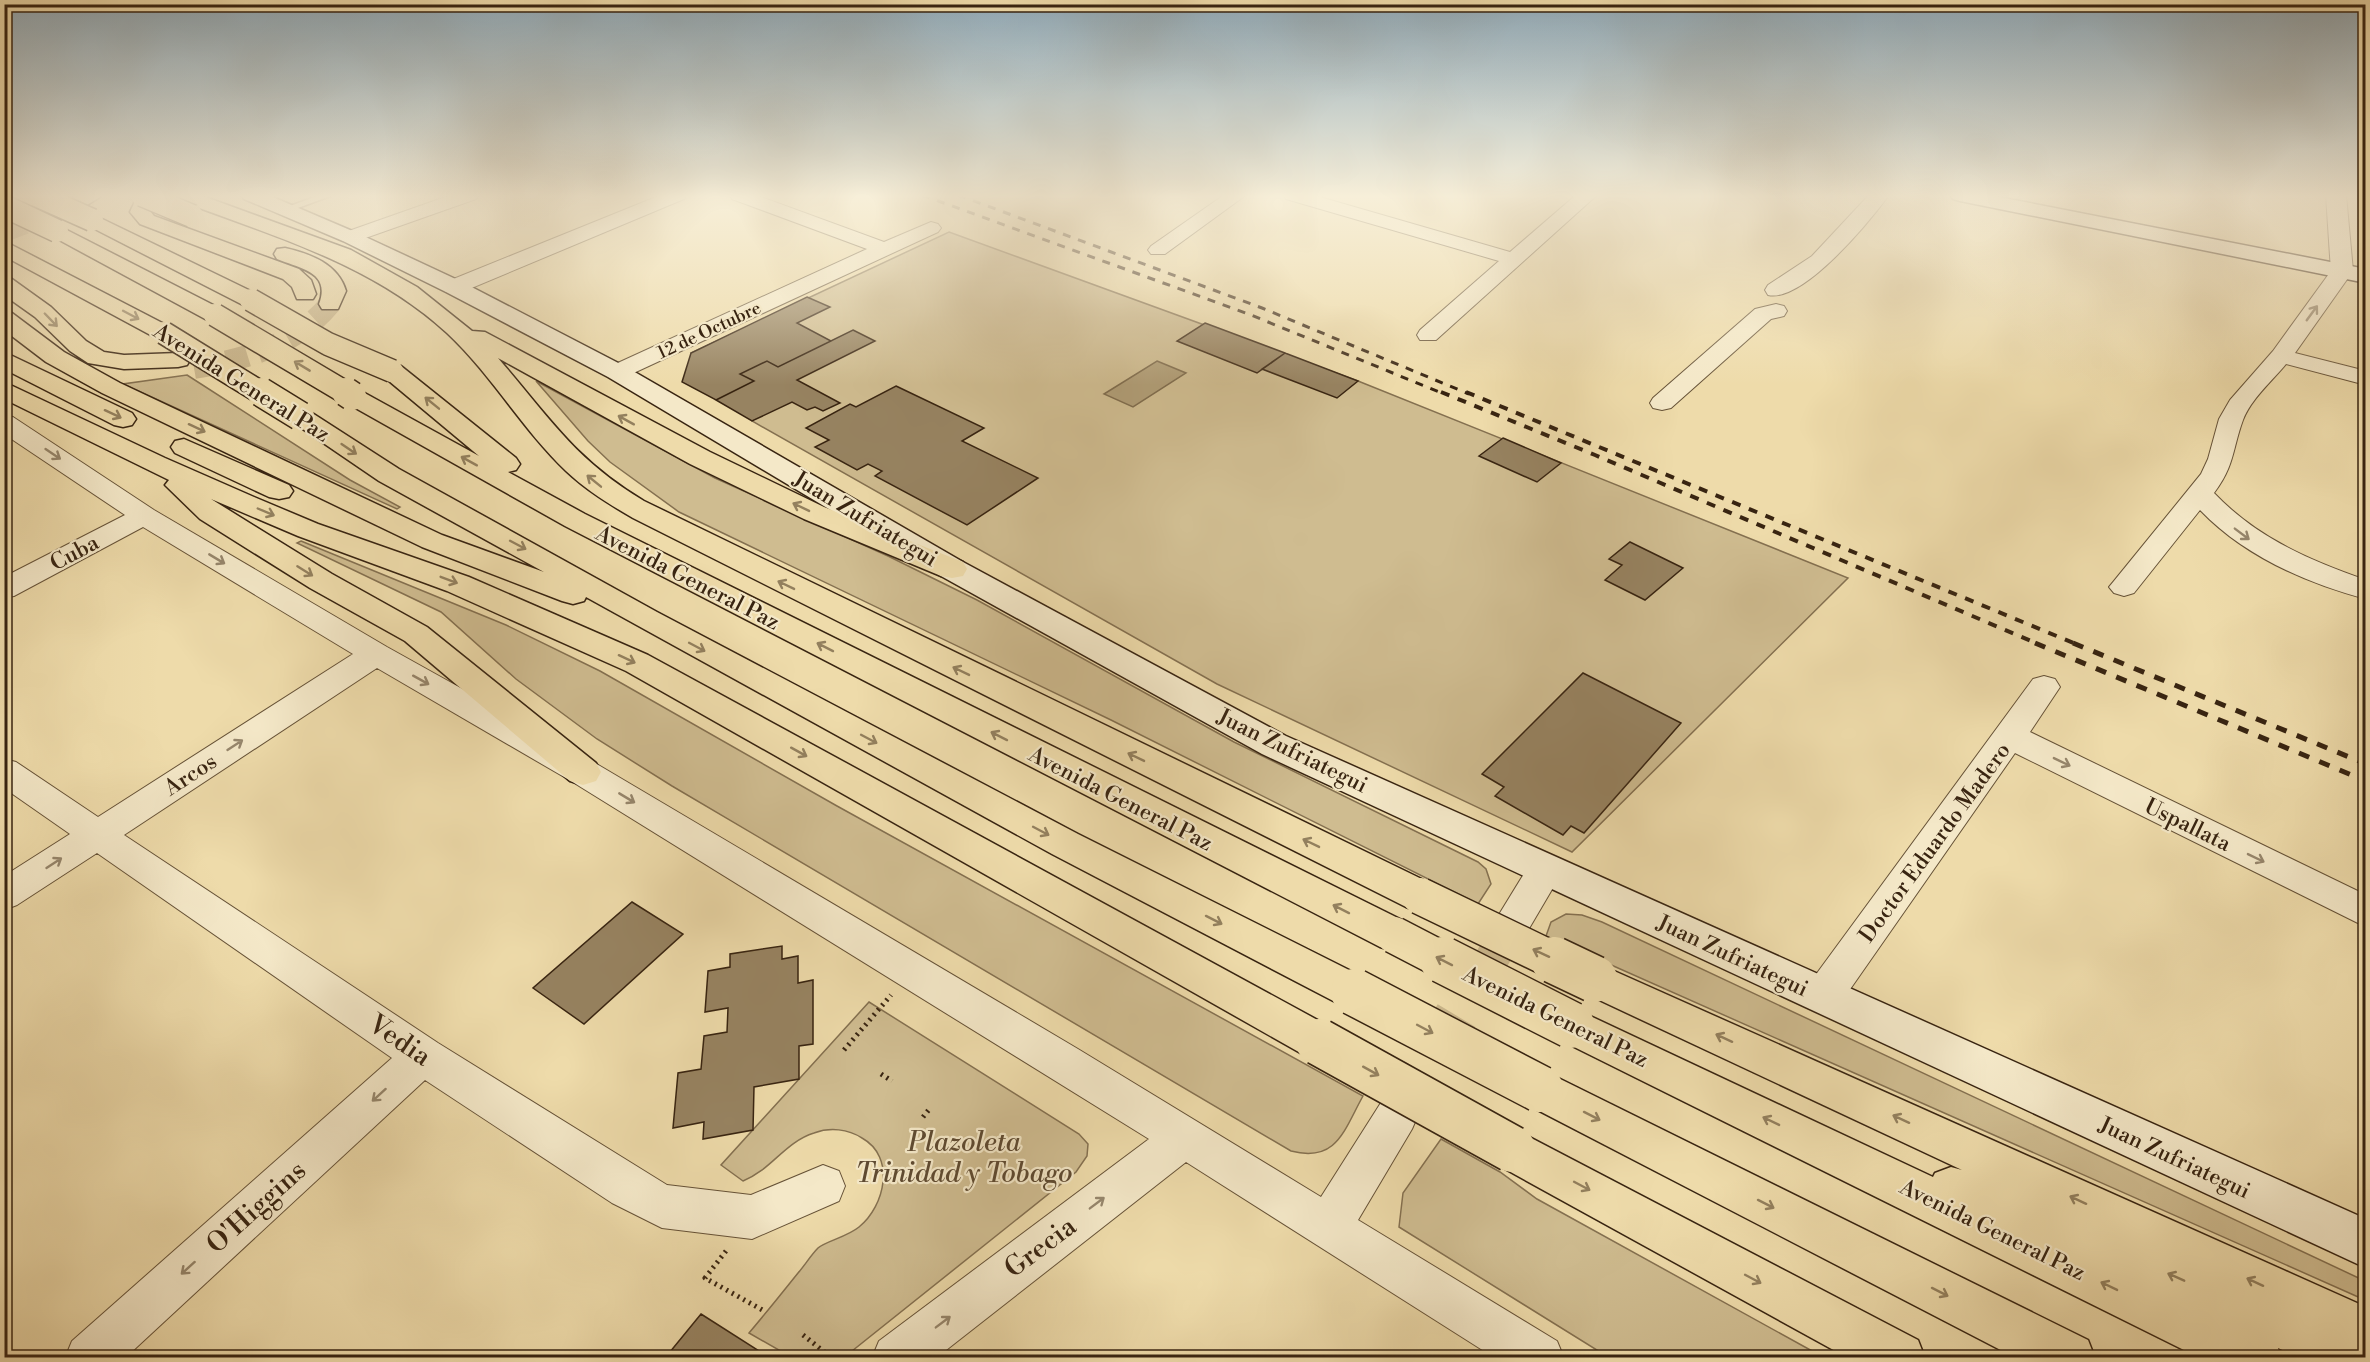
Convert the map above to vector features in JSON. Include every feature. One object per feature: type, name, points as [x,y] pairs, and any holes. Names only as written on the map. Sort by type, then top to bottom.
[{"type":"highway","name":"Avenida General Paz","points":[[26,259],[164,333],[300,416],[389,475],[536,555],[646,619],[1065,844],[1540,1089],[2070,1358]]},
{"type":"highway","name":"Avenida General Paz","points":[[109,259],[214,315],[352,396],[575,520],[1571,1025],[2256,1358]]},
{"type":"highway","points":[[169,259],[251,300],[328,344],[395,374]]},
{"type":"highway","points":[[205,259],[276,290],[325,319],[373,353],[395,374],[575,520]]},
{"type":"highway","points":[[250,259],[291,274],[303,285],[305,294]]},
{"type":"highway","points":[[296,259],[321,269],[333,284],[335,291],[330,304]]},
{"type":"highway","name":"Avenida General Paz","points":[[351,259],[369,267],[445,319],[492,365],[575,465],[603,488],[643,512],[1420,896],[1594,979],[2366,1333]]},
{"type":"highway","points":[[4,284],[43,312],[78,346],[97,358],[124,362],[186,364],[123,375],[69,365]]},
{"type":"highway","points":[[4,318],[69,365],[111,388],[329,489],[432,541]]},
{"type":"highway","points":[[445,319],[700,458],[814,513],[952,569]]},
{"type":"highway","points":[[4,359],[64,391],[305,502],[432,541],[500,568],[646,619]]},
{"type":"highway","points":[[4,389],[155,464],[308,530],[469,588],[637,663],[1512,1149],[1900,1358]]},
{"type":"highway","points":[[155,464],[210,513],[321,581],[416,634],[584,772]]},
{"type":"highway","points":[[1824,1146],[2060,1226],[2294,1330],[2366,1356]]},
{"type":"highway","points":[[2005,1324],[2053,1358]]},
{"type":"street","name":"Juan Zufriategui","points":[[395,259],[617,372],[952,569],[1274,745],[2366,1244]]},
{"type":"street","points":[[454,287],[523,259]]},
{"type":"street","name":"12 de Octubre","points":[[617,372],[864,259]]},
{"type":"street","points":[[1428,335],[1513,259]]},
{"type":"street","points":[[1662,403],[1777,300],[1819,259]]},
{"type":"street","points":[[2279,259],[2366,276]]},
{"type":"street","points":[[2124,587],[2213,476],[2221,459],[2230,419],[2242,400],[2281,356],[2342,271],[2341,259]]},
{"type":"street","points":[[2281,356],[2366,378]]},
{"type":"street","points":[[4,422],[144,516],[376,654],[584,772],[1329,1226],[1540,1358]]},
{"type":"street","points":[[2200,494],[2222,518],[2274,554],[2366,590]]},
{"type":"street","name":"Cuba","points":[[4,589],[144,516]]},
{"type":"street","name":"Arcos","points":[[4,895],[376,654]]},
{"type":"street","name":"Doctor Eduardo Madero","points":[[1823,996],[2044,687]]},
{"type":"street","name":"Uspallata","points":[[2010,736],[2366,912]]},
{"type":"street","name":"Vedia","points":[[4,771],[423,1056],[628,1188],[662,1206],[752,1217]]},
{"type":"street","points":[[1514,921],[1546,869]]},
{"type":"street","name":"O'Higgins","points":[[89,1358],[423,1056]]},
{"type":"street","points":[[1329,1226],[1397,1115]]},
{"type":"street","name":"Grecia","points":[[896,1358],[1184,1138]]},
{"type":"street","points":[[752,1217],[823,1186]]},
{"type":"path","points":[[844,1050],[910,970]]},
{"type":"path","points":[[881,1074],[892,1081]]},
{"type":"path","points":[[923,1117],[931,1107]]},
{"type":"path","points":[[752,1217],[705,1278],[766,1312]]},
{"type":"path","points":[[802,1335],[832,1358]]},
{"type":"green space","points":[[892,259],[1022,259],[1358,381],[1848,578],[1572,852],[1217,684],[752,421],[691,353]]},
{"type":"green space","points":[[187,375],[350,480],[400,507],[397,509],[123,384]]},
{"type":"green space","points":[[536,381],[715,478],[888,556],[977,600],[1234,742],[1478,862],[1486,869],[1491,884],[1478,904],[1111,720],[679,512],[610,462],[588,441]]},
{"type":"green space","points":[[301,541],[506,625],[600,671],[837,806],[1363,1096],[1344,1132],[1329,1148],[1319,1152],[1291,1151],[672,786],[597,739],[516,679],[441,612],[297,543]]},
{"type":"green space","points":[[1566,914],[1582,915],[1602,922],[2365,1281],[2365,1300],[1546,936],[1551,922]]},
{"type":"green space","name":"Plazoleta Trinidad y Tobago","points":[[869,1002],[1079,1134],[1088,1144],[1087,1156],[1076,1172],[847,1355],[839,1353],[835,1357],[791,1357],[749,1333],[818,1248],[859,1227],[868,1218],[880,1195],[883,1182],[880,1157],[873,1146],[862,1138],[851,1133],[833,1130],[820,1131],[804,1137],[762,1170],[743,1181],[721,1165]]},
{"type":"green space","points":[[1441,1139],[1500,1172],[1537,1199],[1823,1357],[1608,1357],[1399,1227],[1403,1193]]},
{"type":"shaded area","points":[[1157,361],[1186,373],[1133,407],[1104,394]]},
{"type":"building","points":[[807,297],[830,307],[797,323],[831,341],[778,367],[767,361],[740,374],[754,381],[716,400],[682,382],[691,353]]},
{"type":"building","points":[[1205,323],[1285,353],[1257,373],[1177,341]]},
{"type":"building","points":[[853,330],[875,341],[797,380],[840,403],[823,411],[815,407],[807,410],[792,402],[752,421],[716,400],[754,381],[740,374],[767,361],[778,367]]},
{"type":"building","points":[[1285,353],[1358,381],[1337,398],[1262,369]]},
{"type":"building","points":[[896,386],[984,428],[962,441],[1038,478],[967,525],[875,476],[882,471],[868,464],[857,470],[815,447],[829,440],[806,428],[850,404],[856,407]]},
{"type":"building","points":[[1503,438],[1561,463],[1537,482],[1479,456]]},
{"type":"building","points":[[1630,542],[1683,568],[1645,600],[1605,580],[1622,565],[1609,559]]},
{"type":"building","points":[[1583,673],[1681,723],[1584,833],[1571,826],[1563,835],[1495,796],[1504,787],[1482,774]]},
{"type":"building","points":[[632,902],[683,934],[584,1024],[533,988]]},
{"type":"building","points":[[782,946],[782,959],[798,956],[798,983],[813,980],[813,1044],[799,1046],[799,1079],[754,1087],[753,1130],[703,1139],[704,1122],[673,1128],[678,1073],[701,1069],[704,1036],[727,1032],[728,1008],[705,1012],[708,971],[730,967],[730,954]]},
{"type":"building","points":[[701,1314],[770,1358],[665,1358]]},
{"type":"tunnel","points":[[194,368],[251,355],[268,348],[301,330],[330,304]]},
{"type":"tunnel","points":[[1490,962],[1514,921]]},
{"type":"tunnel","points":[[1400,1110],[1490,960]]},
{"type":"railway","points":[[1096,259],[1251,315],[1444,394]]},
{"type":"railway","points":[[1129,259],[1262,308],[1469,394]]},
{"type":"railway","points":[[1441,392],[1595,455],[2038,644]]},
{"type":"railway","points":[[1466,392],[2076,644]]},
{"type":"railway","points":[[2035,643],[2366,781]]},
{"type":"railway","points":[[2073,643],[2366,764]]}]
